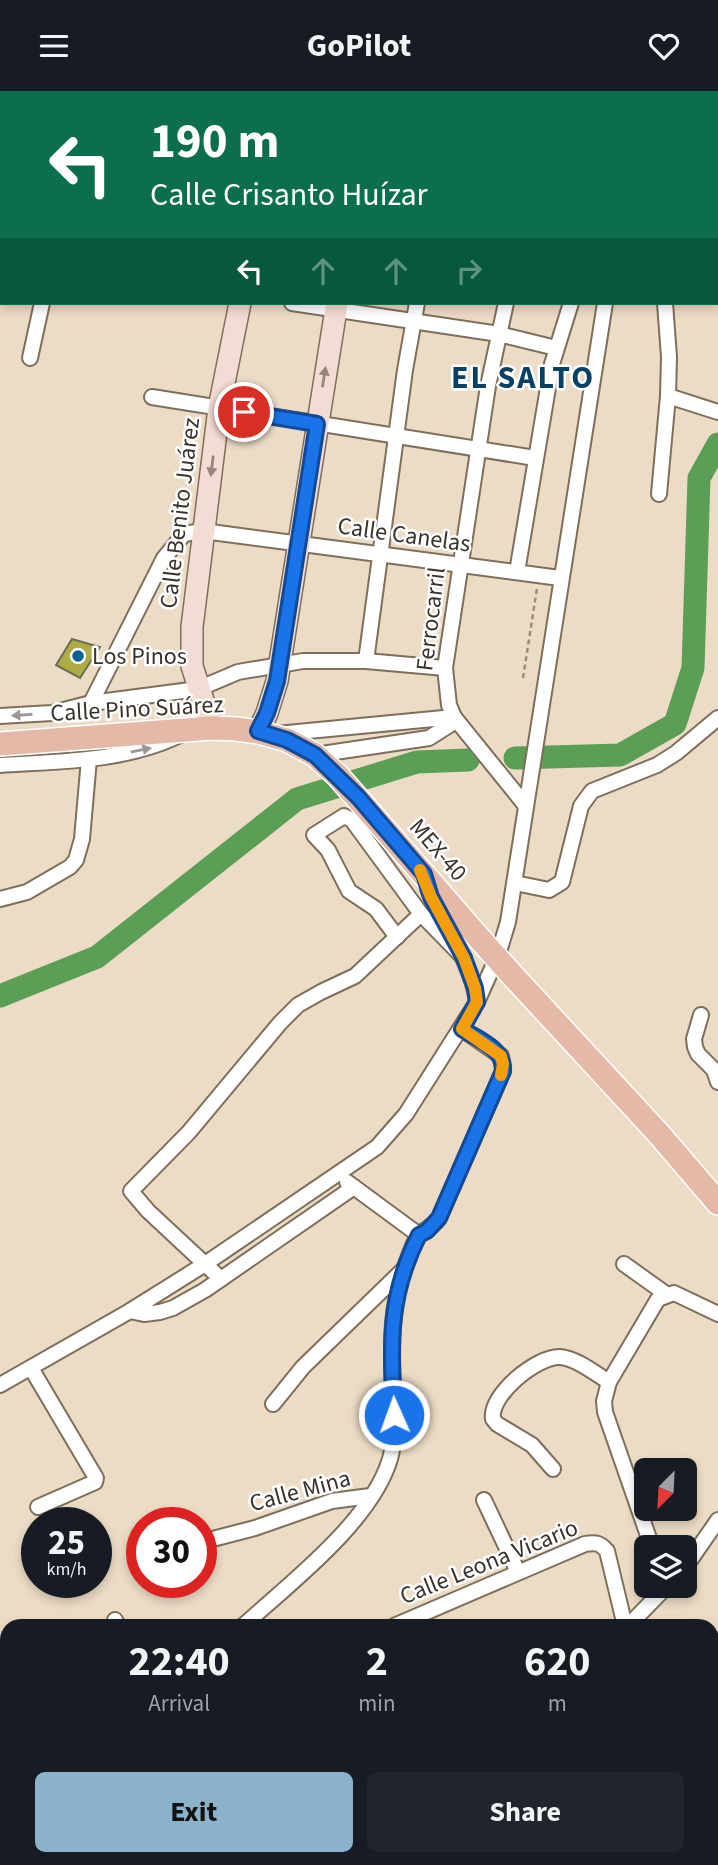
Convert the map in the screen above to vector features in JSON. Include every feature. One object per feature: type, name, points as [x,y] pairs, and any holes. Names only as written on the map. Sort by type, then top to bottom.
[{"type":"main road","name":"Calle Pino Suárez","points":[[0,744],[201,729],[266,733],[315,755]]},
{"type":"main road","name":"MEX-40","points":[[315,755],[358,797],[479,938],[658,1133],[718,1203]]},
{"type":"street","points":[[30,358],[42,305]]},
{"type":"street","name":"Calle Benito Juárez","points":[[201,729],[198,689],[191,653],[219,408],[240,305]]},
{"type":"street","points":[[366,661],[417,305]]},
{"type":"street","name":"Ferrocarril","points":[[506,305],[478,449],[445,668],[449,705],[454,717],[526,806]]},
{"type":"street","points":[[517,572],[556,348],[570,305]]},
{"type":"street","points":[[0,1385],[130,1311],[205,1264],[377,1147],[398,1126],[462,1029],[498,955],[508,922],[605,305]]},
{"type":"street","points":[[659,494],[668,396],[669,357],[664,305]]},
{"type":"street","points":[[315,755],[429,738],[451,724],[454,717],[266,733],[280,664],[336,306],[413,322],[499,334],[556,348]]},
{"type":"street","points":[[668,396],[718,412]]},
{"type":"street","points":[[152,397],[535,458]]},
{"type":"street","points":[[91,703],[164,558],[184,534],[203,531]]},
{"type":"street","name":"Calle Canelas","points":[[203,531],[560,578]]},
{"type":"street","points":[[0,716],[52,713],[91,703],[198,689],[238,672],[303,661],[366,661],[445,668]]},
{"type":"street","points":[[514,883],[550,890],[557,887],[565,876],[581,806],[586,797],[592,791],[657,765],[718,718]]},
{"type":"street","points":[[0,765],[89,759],[156,747],[201,729]]},
{"type":"street","points":[[0,899],[27,892],[70,867],[76,860],[82,839],[89,759]]},
{"type":"street","points":[[397,937],[376,909],[349,891],[328,850],[314,835],[344,816],[352,820],[421,914],[464,958]]},
{"type":"street","points":[[424,874],[431,897],[464,958],[477,1002]]},
{"type":"street","points":[[221,1279],[148,1211],[131,1191],[190,1132],[298,1005],[355,976],[421,914]]},
{"type":"street","points":[[701,1015],[694,1039],[695,1047],[698,1054],[715,1070],[718,1082]]},
{"type":"street","points":[[251,1619],[335,1541],[370,1496],[389,1462],[393,1447],[392,1326],[397,1290],[419,1235],[427,1231],[439,1218],[503,1071],[501,1056],[462,1029]]},
{"type":"street","points":[[337,1175],[419,1235]]},
{"type":"street","points":[[130,1311],[144,1314],[173,1308],[221,1279],[354,1187]]},
{"type":"street","points":[[264,1224],[277,1241]]},
{"type":"street","points":[[624,1264],[666,1294]]},
{"type":"street","points":[[273,1404],[303,1367],[404,1269]]},
{"type":"street","points":[[648,1535],[606,1412],[609,1381],[653,1305],[666,1294],[682,1296],[718,1314]]},
{"type":"street","points":[[553,1469],[532,1445],[497,1424],[493,1419],[494,1406],[511,1383],[552,1358],[569,1359],[609,1381]]},
{"type":"street","points":[[31,1369],[96,1478],[95,1482],[84,1488],[38,1507]]},
{"type":"street","name":"Calle Mina","points":[[217,1538],[255,1528],[332,1501],[370,1496]]},
{"type":"street","points":[[484,1500],[518,1572]]},
{"type":"street","points":[[714,1525],[718,1545]]},
{"type":"street","points":[[697,1550],[714,1525]]},
{"type":"street","name":"Calle Leona Vicario","points":[[410,1619],[594,1542],[602,1545],[608,1555],[624,1619]]},
{"type":"street","points":[[633,1619],[655,1598]]},
{"type":"path","points":[[523,678],[539,575]]},
{"type":"building","name":"Los Pinos","points":[[72,639],[100,647],[80,678],[56,665]]},
{"type":"waterway","points":[[515,758],[620,755],[675,724],[693,668],[699,478],[718,444]]},
{"type":"waterway","points":[[0,996],[97,957],[297,799],[417,762],[468,760]]},
{"type":"slow traffic","points":[[420,870],[424,874],[431,897],[464,958],[475,988],[477,1002],[462,1029],[501,1056],[501,1075]]},
{"type":"place","name":"Los Pinos","points":[[78,656]]},
{"type":"district","name":"EL SALTO","points":[[523,378]]},
{"type":"route","points":[[244,412],[317,424],[277,681],[258,731],[287,740],[315,755],[358,797],[424,874],[431,897],[464,958],[475,988],[477,1002],[462,1029],[494,1049],[501,1056],[503,1064],[503,1071],[439,1218],[427,1231],[419,1235],[397,1290],[391,1346],[394,1415]]}]
